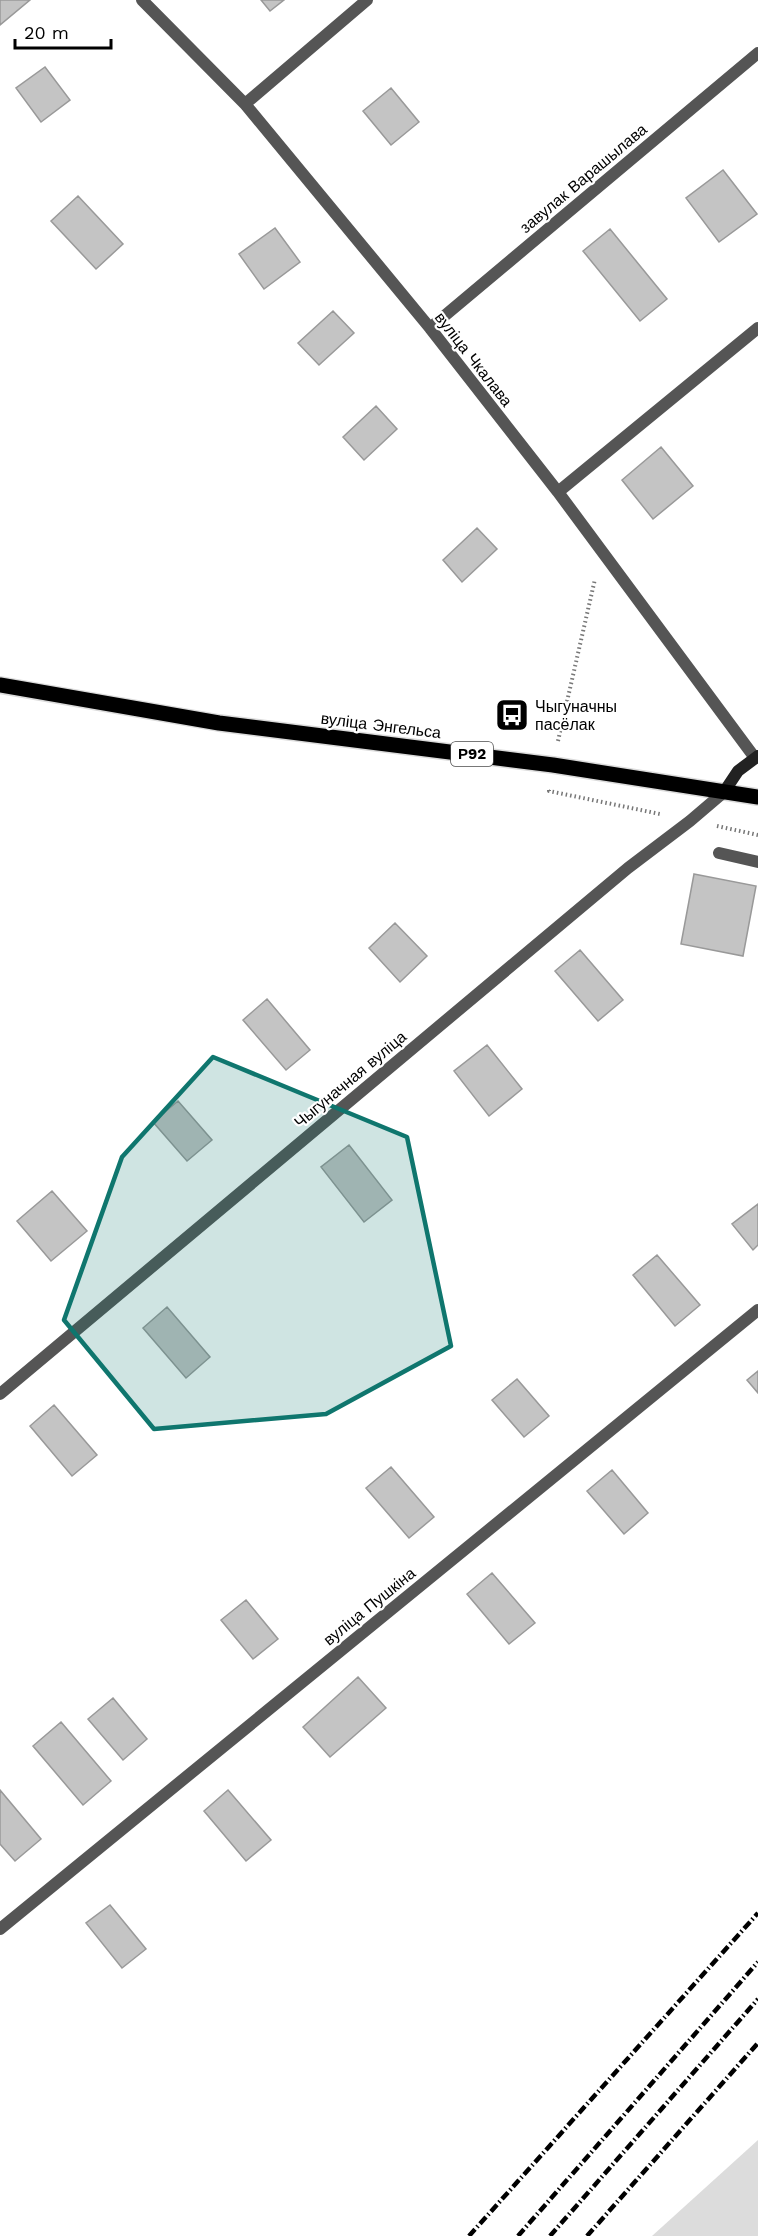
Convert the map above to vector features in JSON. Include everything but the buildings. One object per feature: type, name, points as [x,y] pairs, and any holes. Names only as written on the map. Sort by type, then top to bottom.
[{"type":"main road","name":"вуліца Энгельса","points":[[0,685],[219,723],[553,765],[758,797]]},
{"type":"main road","points":[[724,792],[738,771],[757,757]]},
{"type":"street","name":"вуліца Чкалава","points":[[142,0],[245,104],[430,328],[558,492],[757,757]]},
{"type":"street","points":[[245,104],[366,0]]},
{"type":"street","name":"завулак Варашылава","points":[[430,328],[758,53]]},
{"type":"street","points":[[558,492],[758,328]]},
{"type":"street","name":"Чыгуначная вуліца","points":[[0,1394],[628,868],[724,792]]},
{"type":"street","points":[[719,853],[758,862]]},
{"type":"street","name":"вуліца Пушкіна","points":[[0,1929],[758,1310]]},
{"type":"path","points":[[601,552],[549,791],[758,835]]},
{"type":"highlighted area","points":[[213,1057],[407,1137],[451,1346],[326,1414],[154,1429],[64,1320],[122,1157]]},
{"type":"shaded area","points":[[758,2140],[758,2236],[652,2236]]},
{"type":"railway","points":[[469,2236],[758,1913]]},
{"type":"railway","points":[[518,2236],[758,1962]]},
{"type":"railway","points":[[550,2236],[758,1999]]},
{"type":"railway","points":[[587,2236],[758,2043]]},
{"type":"place","name":"Чыгуначны пасёлак","points":[[512,715]]}]
